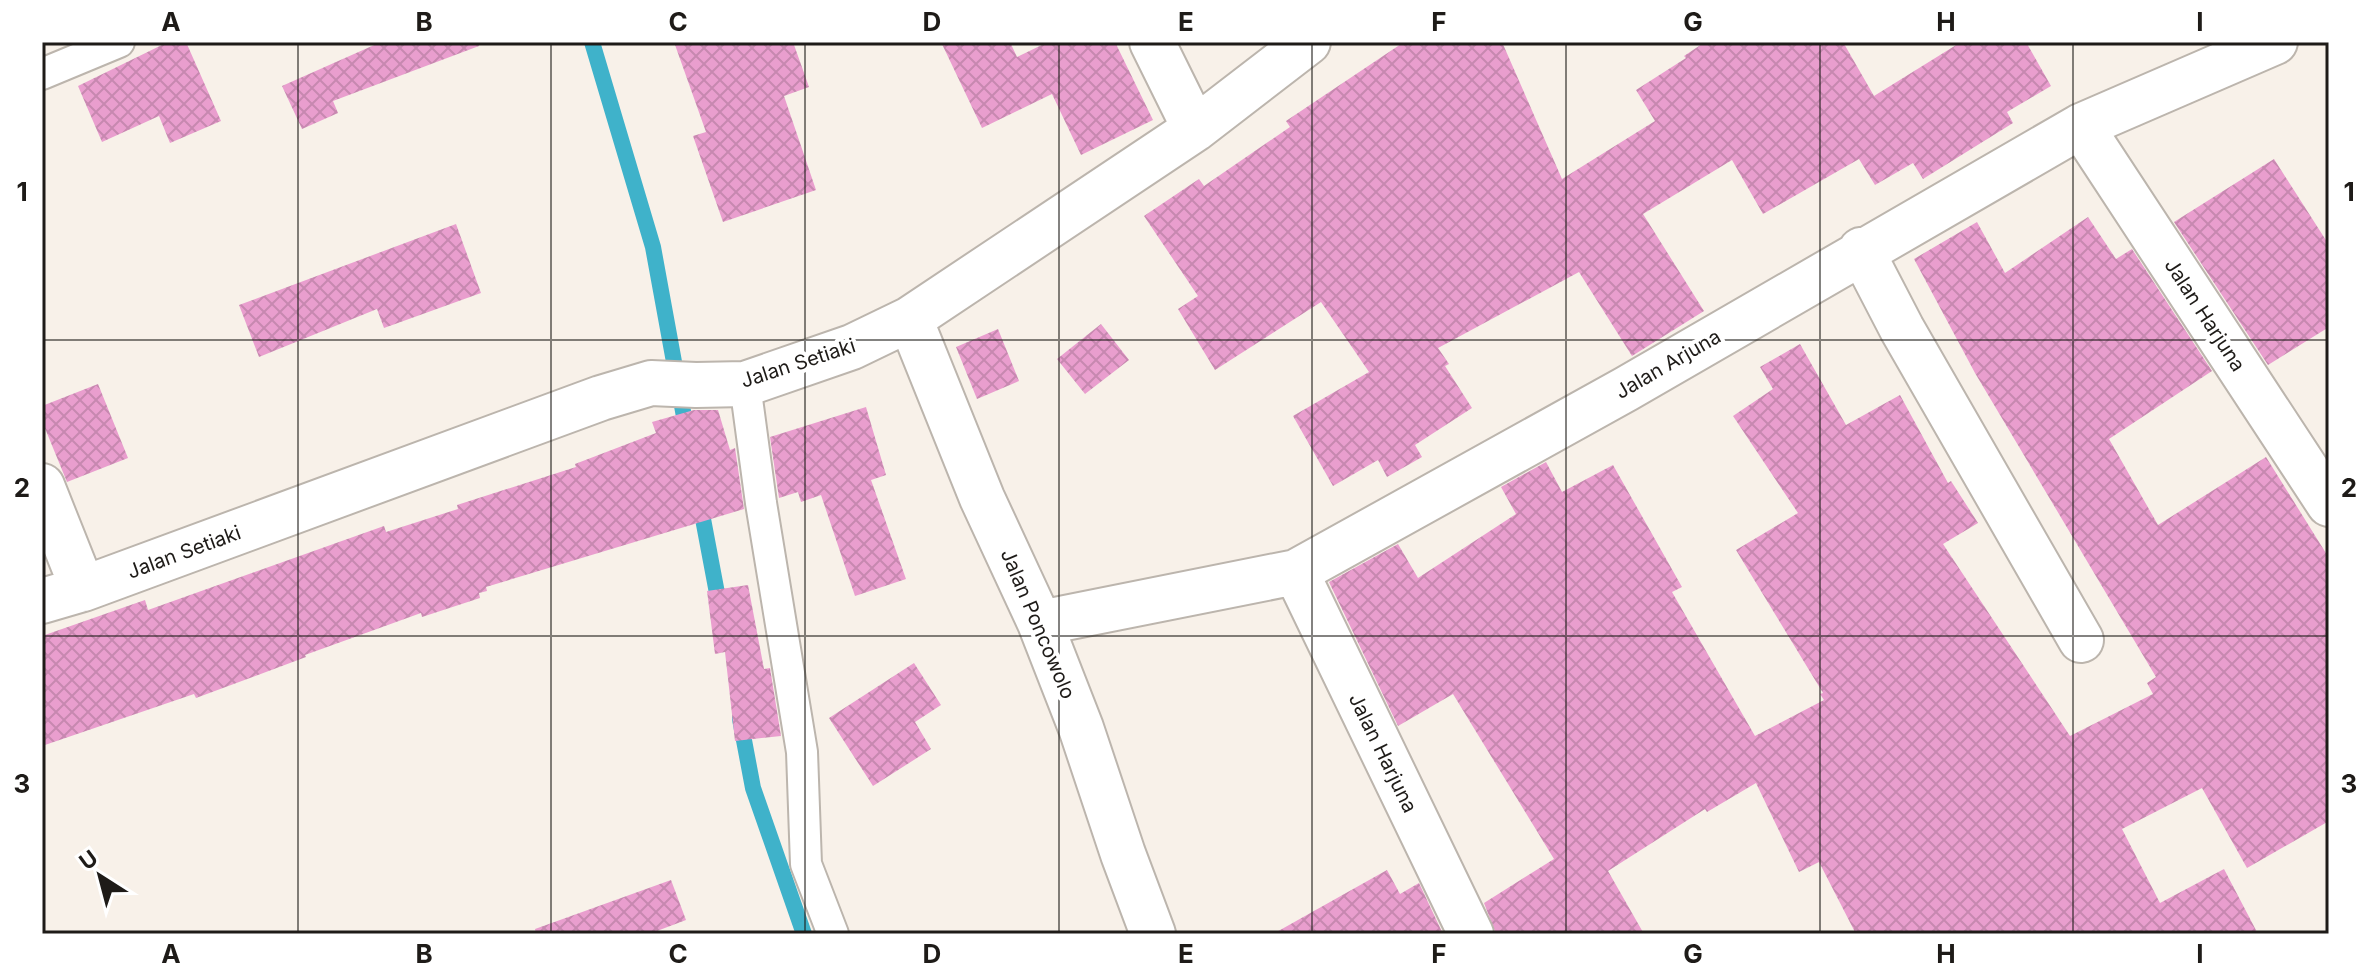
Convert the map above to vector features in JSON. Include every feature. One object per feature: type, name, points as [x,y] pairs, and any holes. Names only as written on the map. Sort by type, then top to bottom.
[{"type":"street","points":[[1152,42],[1195,129]]},
{"type":"street","name":"Jalan Arjuna","points":[[1040,623],[1296,572],[1626,389],[1861,250],[2081,126],[2275,42]]},
{"type":"street","name":"Jalan Setiaki","points":[[42,601],[83,589],[601,398],[651,383],[745,384],[852,347],[910,319],[1195,129],[1302,44]]},
{"type":"street","name":"Jalan Harjuna","points":[[2081,126],[2329,504]]},
{"type":"street","points":[[1861,250],[1902,329],[2081,640]]},
{"type":"street","name":"Jalan Poncowolo","points":[[910,319],[982,498],[1040,623],[1081,728],[1153,934]]},
{"type":"street","points":[[42,486],[83,589]]},
{"type":"street","name":"Jalan Harjuna","points":[[1296,572],[1471,934]]},
{"type":"lane","points":[[42,74],[119,42]]},
{"type":"lane","points":[[745,384],[761,503],[802,752],[806,864],[833,934]]},
{"type":"building","points":[[168,42],[186,42],[221,121],[170,143],[159,116],[102,142],[78,86]]},
{"type":"building","points":[[381,42],[478,42],[479,46],[333,101],[338,113],[302,129],[282,86]]},
{"type":"building","points":[[674,42],[793,42],[809,87],[784,96],[816,190],[723,222],[693,136],[706,132]]},
{"type":"building","points":[[941,42],[1010,42],[1017,57],[1048,42],[1115,42],[1153,120],[1081,155],[1052,94],[982,128]]},
{"type":"building","points":[[1404,42],[1502,42],[1562,179],[1655,121],[1636,90],[1705,42],[1843,42],[1874,96],[1961,42],[2026,42],[2051,86],[2007,112],[2013,123],[1923,179],[1913,163],[1875,185],[1859,159],[1763,214],[1732,160],[1643,214],[1704,311],[1632,356],[1579,272],[1438,348],[1449,364],[1445,366],[1472,408],[1415,445],[1422,457],[1387,477],[1378,460],[1333,486],[1293,416],[1369,372],[1321,302],[1215,370],[1178,309],[1198,296],[1144,216],[1199,179],[1204,186],[1290,127],[1286,121]]},
{"type":"building","points":[[2274,159],[2329,245],[2329,327],[2268,365],[2174,222]]},
{"type":"building","points":[[2088,217],[2116,259],[2132,249],[2212,371],[2109,439],[2158,525],[2266,457],[2329,558],[2329,821],[2247,868],[2202,788],[2122,829],[2160,903],[2224,869],[2258,934],[1856,934],[1819,862],[1799,872],[1756,783],[1707,812],[1705,809],[1608,871],[1644,934],[1496,934],[1484,903],[1554,859],[1453,694],[1398,726],[1329,582],[1398,544],[1418,578],[1516,514],[1501,487],[1546,462],[1562,492],[1613,465],[1682,587],[1672,592],[1755,736],[1824,700],[1820,694],[1823,693],[1736,550],[1798,513],[1733,416],[1773,389],[1760,367],[1800,344],[1846,425],[1900,395],[1948,483],[1951,481],[1978,523],[1943,544],[2070,736],[2153,694],[2147,683],[2156,677],[1975,373],[1914,259],[1977,222],[2005,273]]},
{"type":"building","points":[[456,224],[481,293],[384,328],[377,309],[259,357],[239,305]]},
{"type":"building","points":[[1101,324],[1129,360],[1085,394],[1057,359]]},
{"type":"building","points":[[998,329],[1019,381],[977,399],[956,347]]},
{"type":"building","points":[[98,384],[128,458],[67,482],[42,421],[42,406]]},
{"type":"building","points":[[866,407],[886,475],[871,480],[906,579],[855,596],[821,495],[801,502],[798,492],[779,498],[770,437]]},
{"type":"building","points":[[694,410],[718,410],[730,450],[735,448],[744,509],[486,587],[487,591],[479,593],[480,598],[422,617],[421,613],[196,698],[194,694],[42,746],[42,636],[145,600],[148,610],[384,526],[386,532],[458,509],[457,505],[576,467],[575,464],[656,433],[652,422]]},
{"type":"building","points":[[748,585],[764,669],[770,668],[781,736],[735,741],[725,652],[715,654],[707,591]]},
{"type":"building","points":[[914,663],[941,705],[915,722],[931,749],[873,786],[829,718]]},
{"type":"building","points":[[1387,870],[1400,894],[1419,883],[1443,934],[1273,934]]},
{"type":"building","points":[[671,880],[686,920],[649,934],[536,934],[535,929]]},
{"type":"waterway","points":[[592,42],[653,247],[687,433]]},
{"type":"waterway","points":[[700,503],[720,609]]},
{"type":"waterway","points":[[740,719],[753,788],[804,934]]}]
